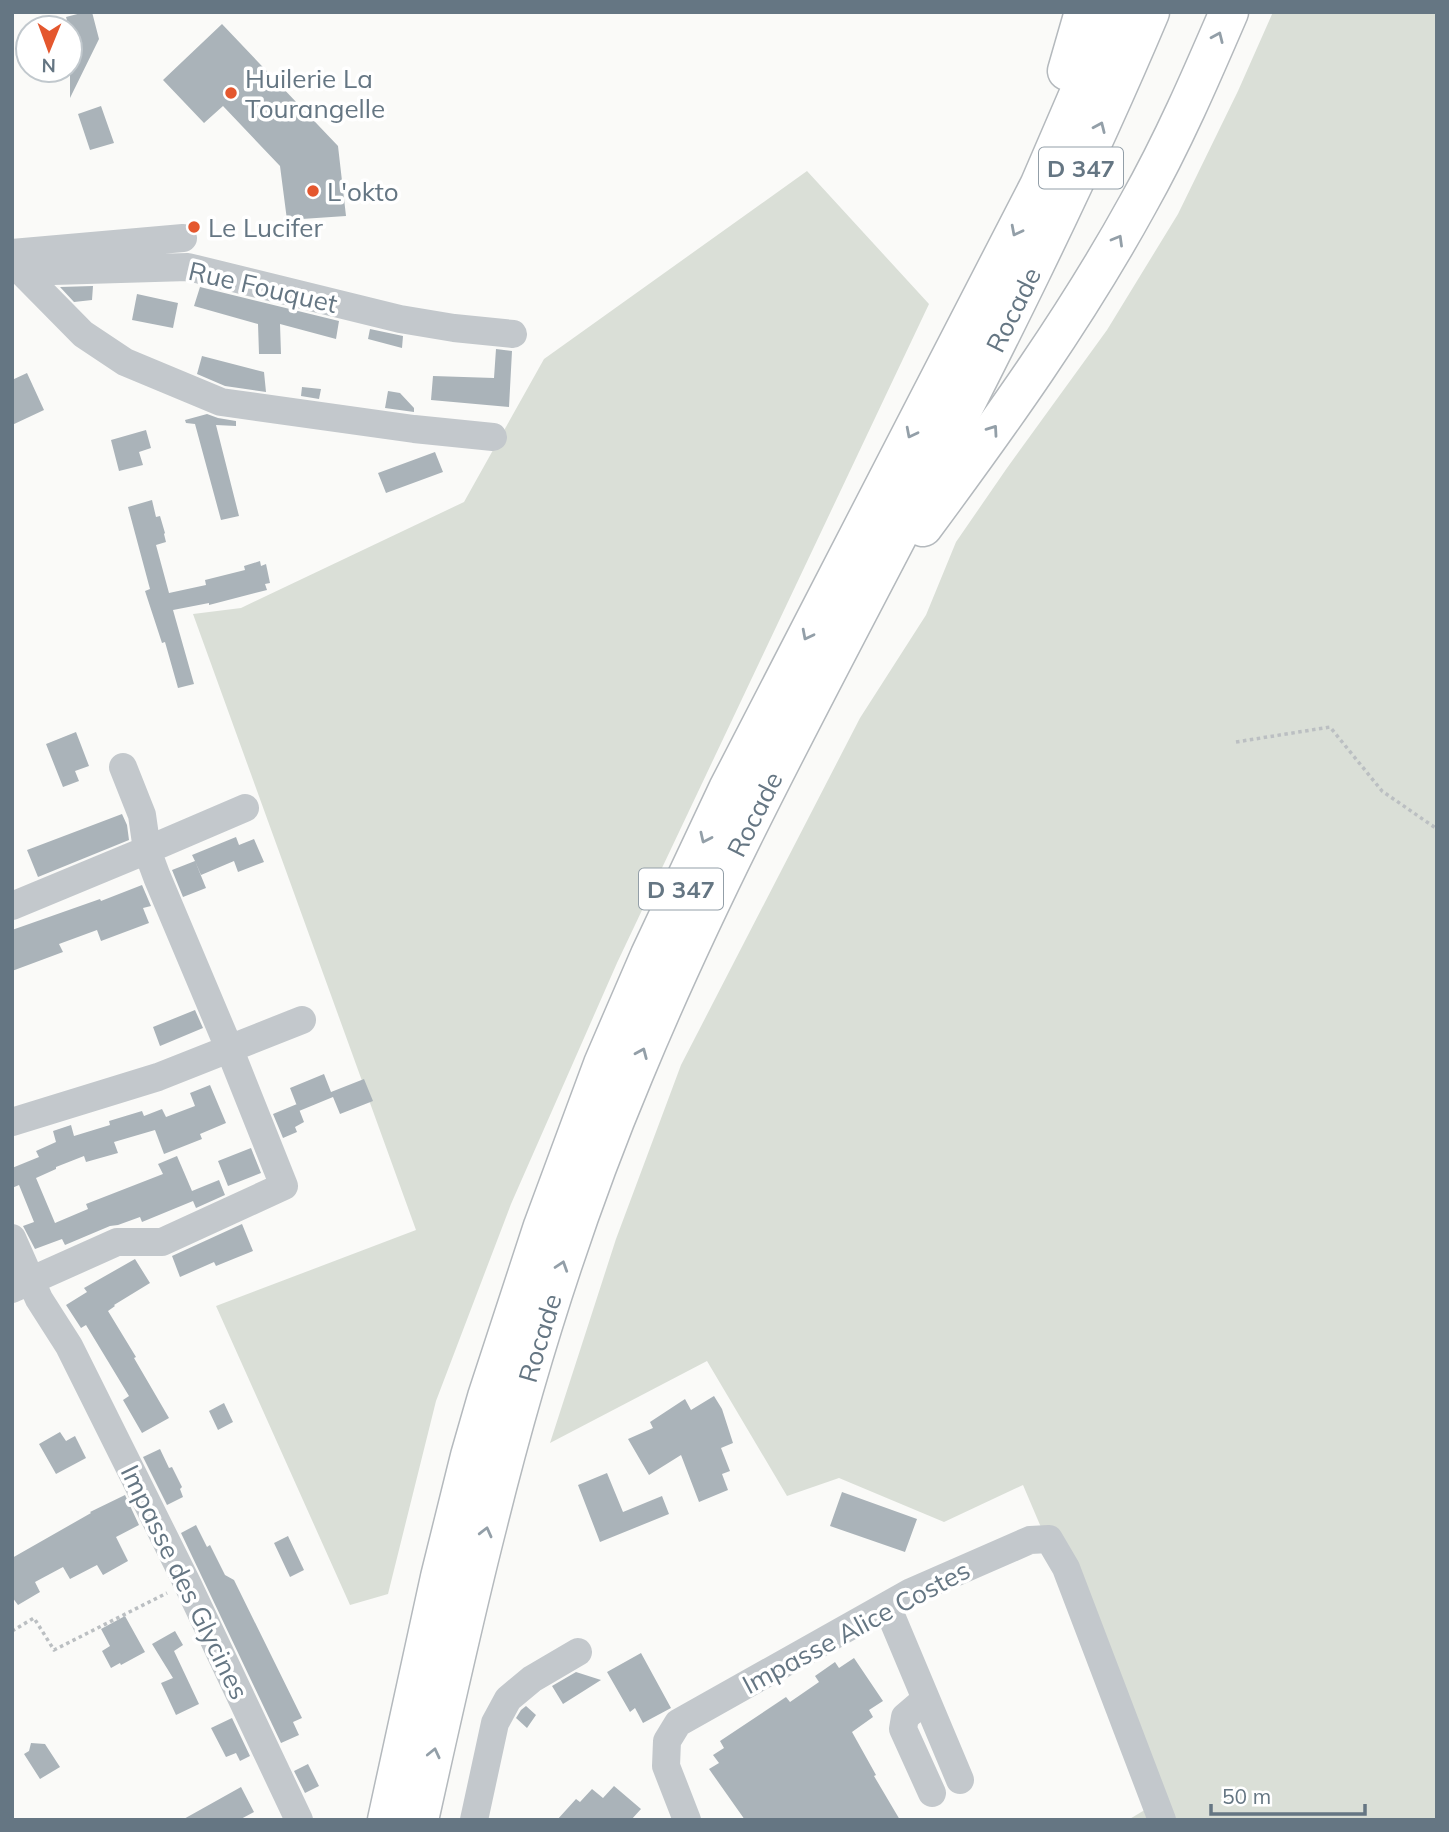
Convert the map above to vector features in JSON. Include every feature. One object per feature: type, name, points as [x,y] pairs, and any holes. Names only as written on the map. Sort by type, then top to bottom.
[{"type":"highway","points":[[1039,186],[1063,82],[1084,12]]},
{"type":"highway","name":"D 347","points":[[387,1820],[440,1577],[470,1456],[543,1226],[603,1064],[650,955],[728,789],[1039,186],[1114,12]]},
{"type":"highway","name":"Rocade","points":[[419,1820],[461,1633],[503,1464],[536,1347],[592,1179],[634,1073],[699,927],[1051,232],[1150,12]]},
{"type":"highway","points":[[851,624],[967,468],[1090,288],[1156,171],[1229,12]]},
{"type":"street","points":[[13,263],[183,238]]},
{"type":"street","points":[[13,263],[83,334],[114,355],[221,402],[414,429],[494,437]]},
{"type":"street","name":"Rue Fouquet","points":[[13,263],[53,271],[188,267],[400,319],[513,334]]},
{"type":"street","points":[[21,1285],[117,1242],[162,1242],[284,1186],[157,877],[147,850],[142,815],[124,767]]},
{"type":"street","points":[[12,906],[245,808]]},
{"type":"street","points":[[12,1122],[158,1077],[302,1020]]},
{"type":"street","name":"Impasse des Glycines","points":[[12,1238],[21,1285],[38,1298],[69,1346],[187,1583],[299,1820]]},
{"type":"street","name":"Impasse Alice Costes","points":[[687,1820],[666,1766],[667,1741],[678,1723],[911,1592],[1030,1540],[1049,1539],[1066,1568],[1162,1820]]},
{"type":"street","points":[[887,1606],[960,1780]]},
{"type":"street","points":[[474,1820],[495,1723],[508,1699],[532,1679],[578,1653]]},
{"type":"street","points":[[926,1699],[905,1717],[903,1728],[932,1793]]},
{"type":"path","points":[[1236,742],[1330,727],[1382,791],[1437,829]]},
{"type":"path","points":[[12,1631],[34,1618],[54,1650],[187,1583]]},
{"type":"shaded area","points":[[1273,12],[1437,12],[1437,1820],[1128,1820],[1158,1802],[1023,1485],[944,1522],[839,1478],[787,1496],[707,1361],[550,1443],[616,1239],[681,1065],[860,718],[926,615],[956,542],[1107,330],[1178,214]]},
{"type":"shaded area","points":[[807,171],[929,304],[617,963],[511,1204],[436,1401],[388,1594],[350,1605],[216,1306],[416,1230],[193,614],[241,608],[464,502],[544,359]]},
{"type":"building","points":[[92,12],[99,39],[84,70],[84,14],[77,14]]},
{"type":"building","name":"Huilerie La Tourangelle","points":[[222,24],[338,146],[346,216],[287,220],[280,166],[223,106],[204,123],[163,80]]},
{"type":"building","points":[[70,84],[77,84],[70,98]]},
{"type":"building","points":[[101,106],[114,143],[90,150],[78,114]]},
{"type":"building","points":[[93,286],[92,300],[74,302],[60,287]]},
{"type":"building","points":[[200,287],[339,321],[336,339],[280,324],[281,354],[259,354],[258,324],[194,306]]},
{"type":"building","points":[[137,294],[178,303],[173,328],[132,320]]},
{"type":"building","points":[[370,329],[403,336],[402,348],[368,339]]},
{"type":"building","points":[[496,349],[512,351],[509,407],[431,400],[433,376],[494,378]]},
{"type":"building","points":[[202,356],[264,372],[266,392],[225,386],[197,374]]},
{"type":"building","points":[[27,373],[44,410],[12,425],[12,380]]},
{"type":"building","points":[[302,387],[321,389],[319,399],[301,396]]},
{"type":"building","points":[[388,391],[400,393],[414,408],[414,412],[385,408]]},
{"type":"building","points":[[207,414],[236,421],[236,426],[216,425],[239,516],[221,520],[195,424],[186,423],[185,420]]},
{"type":"building","points":[[146,430],[151,448],[139,452],[143,465],[119,471],[111,440]]},
{"type":"building","points":[[435,452],[443,472],[386,493],[378,473]]},
{"type":"building","points":[[152,500],[156,517],[160,516],[165,533],[166,542],[156,545],[169,593],[206,585],[205,580],[245,570],[244,566],[260,561],[261,566],[266,564],[270,583],[265,584],[267,590],[209,605],[173,610],[194,684],[178,688],[165,642],[162,643],[145,591],[150,589],[128,507]]},
{"type":"building","points":[[76,732],[89,766],[75,771],[79,781],[63,787],[46,744]]},
{"type":"building","points":[[122,814],[129,840],[38,877],[27,850]]},
{"type":"building","points":[[236,837],[239,845],[254,839],[264,862],[238,872],[234,861],[201,875],[192,855]]},
{"type":"building","points":[[195,861],[206,888],[183,897],[172,870]]},
{"type":"building","points":[[142,885],[151,906],[143,908],[149,923],[101,941],[97,930],[59,944],[63,952],[12,971],[12,930]]},
{"type":"building","points":[[195,1010],[203,1028],[160,1046],[153,1027]]},
{"type":"building","points":[[324,1074],[331,1092],[364,1079],[373,1101],[340,1114],[333,1097],[299,1111],[290,1088]]},
{"type":"building","points":[[210,1085],[226,1123],[200,1134],[202,1139],[164,1154],[155,1130],[114,1142],[118,1153],[86,1162],[84,1156],[36,1178],[55,1223],[88,1209],[86,1204],[163,1174],[158,1164],[177,1156],[192,1191],[219,1180],[225,1195],[196,1208],[193,1201],[142,1222],[140,1217],[65,1245],[62,1239],[35,1249],[23,1226],[34,1222],[19,1185],[12,1188],[12,1168],[39,1157],[36,1151],[56,1142],[53,1131],[71,1125],[74,1136],[142,1111],[144,1116],[162,1109],[166,1117],[195,1106],[190,1093]]},
{"type":"building","points":[[297,1104],[304,1122],[295,1127],[297,1132],[283,1138],[273,1114]]},
{"type":"building","points":[[251,1148],[261,1173],[228,1186],[218,1161]]},
{"type":"building","points":[[242,1224],[253,1251],[216,1266],[214,1262],[180,1277],[172,1256]]},
{"type":"building","points":[[135,1259],[150,1283],[108,1311],[169,1418],[142,1433],[123,1400],[129,1396],[86,1325],[81,1328],[66,1305],[87,1292],[84,1288]]},
{"type":"building","points":[[714,1396],[722,1409],[733,1443],[721,1448],[730,1471],[722,1474],[728,1490],[699,1502],[681,1455],[649,1475],[628,1439],[653,1428],[650,1422],[685,1399],[691,1410]]},
{"type":"building","points":[[224,1403],[233,1422],[218,1430],[209,1411]]},
{"type":"building","points":[[60,1432],[66,1441],[75,1436],[86,1458],[56,1474],[39,1444]]},
{"type":"building","points":[[160,1449],[182,1487],[180,1489],[183,1497],[167,1505],[143,1457]]},
{"type":"building","points":[[607,1473],[623,1512],[662,1496],[669,1514],[600,1542],[578,1485]]},
{"type":"building","points":[[842,1492],[917,1519],[905,1552],[830,1526]]},
{"type":"building","points":[[125,1495],[139,1525],[116,1537],[128,1561],[103,1575],[97,1565],[70,1579],[63,1567],[35,1582],[40,1592],[18,1605],[12,1597],[12,1558],[90,1512]]},
{"type":"building","points":[[196,1525],[225,1575],[234,1580],[302,1718],[293,1722],[299,1735],[281,1743],[181,1533]]},
{"type":"building","points":[[288,1536],[304,1570],[290,1577],[274,1543]]},
{"type":"building","points":[[125,1616],[145,1652],[111,1668],[102,1651],[110,1646],[101,1629]]},
{"type":"building","points":[[175,1631],[183,1645],[174,1651],[199,1704],[176,1715],[161,1683],[173,1678],[152,1644]]},
{"type":"building","points":[[641,1653],[671,1708],[643,1723],[635,1708],[630,1712],[607,1672]]},
{"type":"building","points":[[854,1658],[883,1701],[869,1710],[873,1717],[852,1732],[900,1820],[745,1820],[709,1769],[719,1763],[713,1755],[724,1748],[720,1741],[786,1697],[790,1702],[819,1682],[815,1676],[835,1662],[839,1668]]},
{"type":"building","points":[[576,1672],[601,1680],[563,1704],[552,1686]]},
{"type":"building","points":[[526,1706],[536,1715],[527,1728],[516,1718]]},
{"type":"building","points":[[232,1718],[250,1756],[240,1761],[236,1753],[226,1757],[211,1728]]},
{"type":"building","points":[[31,1743],[45,1744],[60,1767],[40,1779],[24,1754],[29,1751]]},
{"type":"building","points":[[308,1764],[319,1786],[305,1793],[294,1771]]},
{"type":"building","points":[[614,1786],[641,1809],[631,1820],[557,1820],[576,1799],[580,1802],[592,1789],[603,1798]]},
{"type":"building","points":[[241,1787],[254,1812],[239,1820],[182,1820]]},
{"type":"place","name":"Huilerie La Tourangelle","points":[[231,93]]},
{"type":"place","name":"L'okto","points":[[313,191]]},
{"type":"place","name":"Le Lucifer","points":[[194,227]]}]
